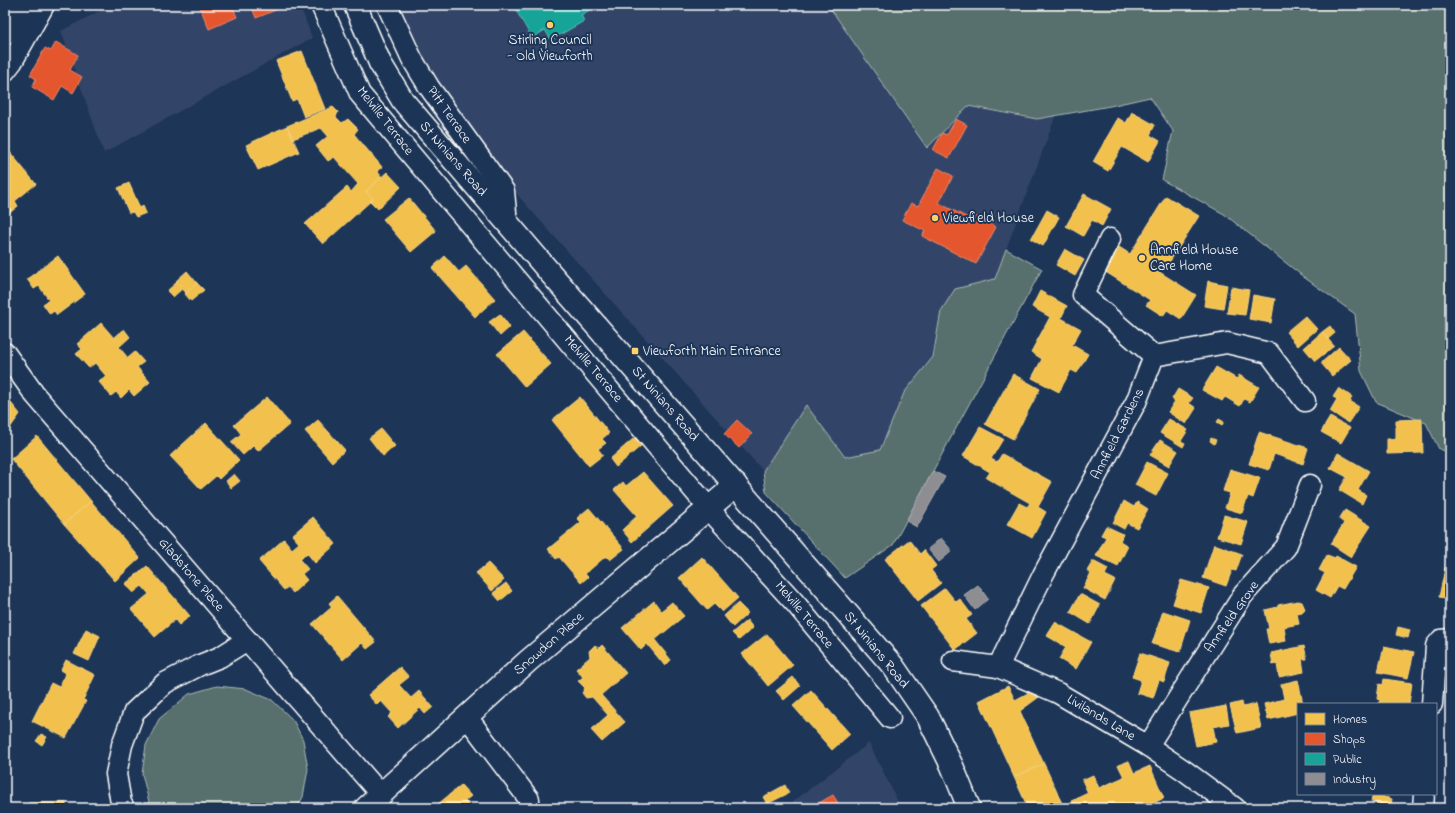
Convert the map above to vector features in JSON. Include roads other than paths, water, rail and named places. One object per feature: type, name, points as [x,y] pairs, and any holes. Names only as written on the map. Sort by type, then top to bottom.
[{"type":"main road","points":[[5,33],[21,5]]},
{"type":"main road","name":"St Ninians Road","points":[[355,5],[380,63],[403,101],[507,223],[892,666],[928,718],[952,766],[969,808]]},
{"type":"main road","name":"Snowdon Place","points":[[374,801],[528,661],[736,485]]},
{"type":"street","points":[[5,71],[12,62],[44,5]]},
{"type":"street","name":"Melville Terrace","points":[[321,5],[360,94],[718,519],[795,603],[890,718]]},
{"type":"street","name":"Pitt Terrace","points":[[387,5],[412,59],[429,87],[504,192],[507,223]]},
{"type":"street","points":[[1110,239],[1083,295],[1154,356],[1227,343],[1269,354],[1306,401]]},
{"type":"street","name":"Gladstone Place","points":[[5,353],[35,395],[247,640],[374,801]]},
{"type":"street","name":"Annfield Gardens","points":[[998,668],[1043,575],[1136,402],[1154,356]]},
{"type":"street","name":"Annfield Grove","points":[[1148,746],[1243,595],[1286,547],[1310,485]]},
{"type":"street","points":[[1432,703],[1436,646],[1445,639]]},
{"type":"street","points":[[124,808],[121,803],[116,774],[122,745],[134,712],[165,683],[200,665],[220,657],[247,640]]},
{"type":"street","name":"Livilands Lane","points":[[953,661],[998,668],[1058,693],[1148,746],[1235,808]]},
{"type":"street","points":[[467,717],[529,799],[529,808]]},
{"type":"street","points":[[1423,808],[1424,795]]},
{"type":"place","name":"Stirling Council - Old Viewforth","points":[[550,25]]},
{"type":"place","name":"Viewfield House","points":[[935,218]]},
{"type":"place","name":"Annfield House Care Home","points":[[1142,258]]},
{"type":"place","name":"Viewforth Main Entrance","points":[[635,351]]}]
